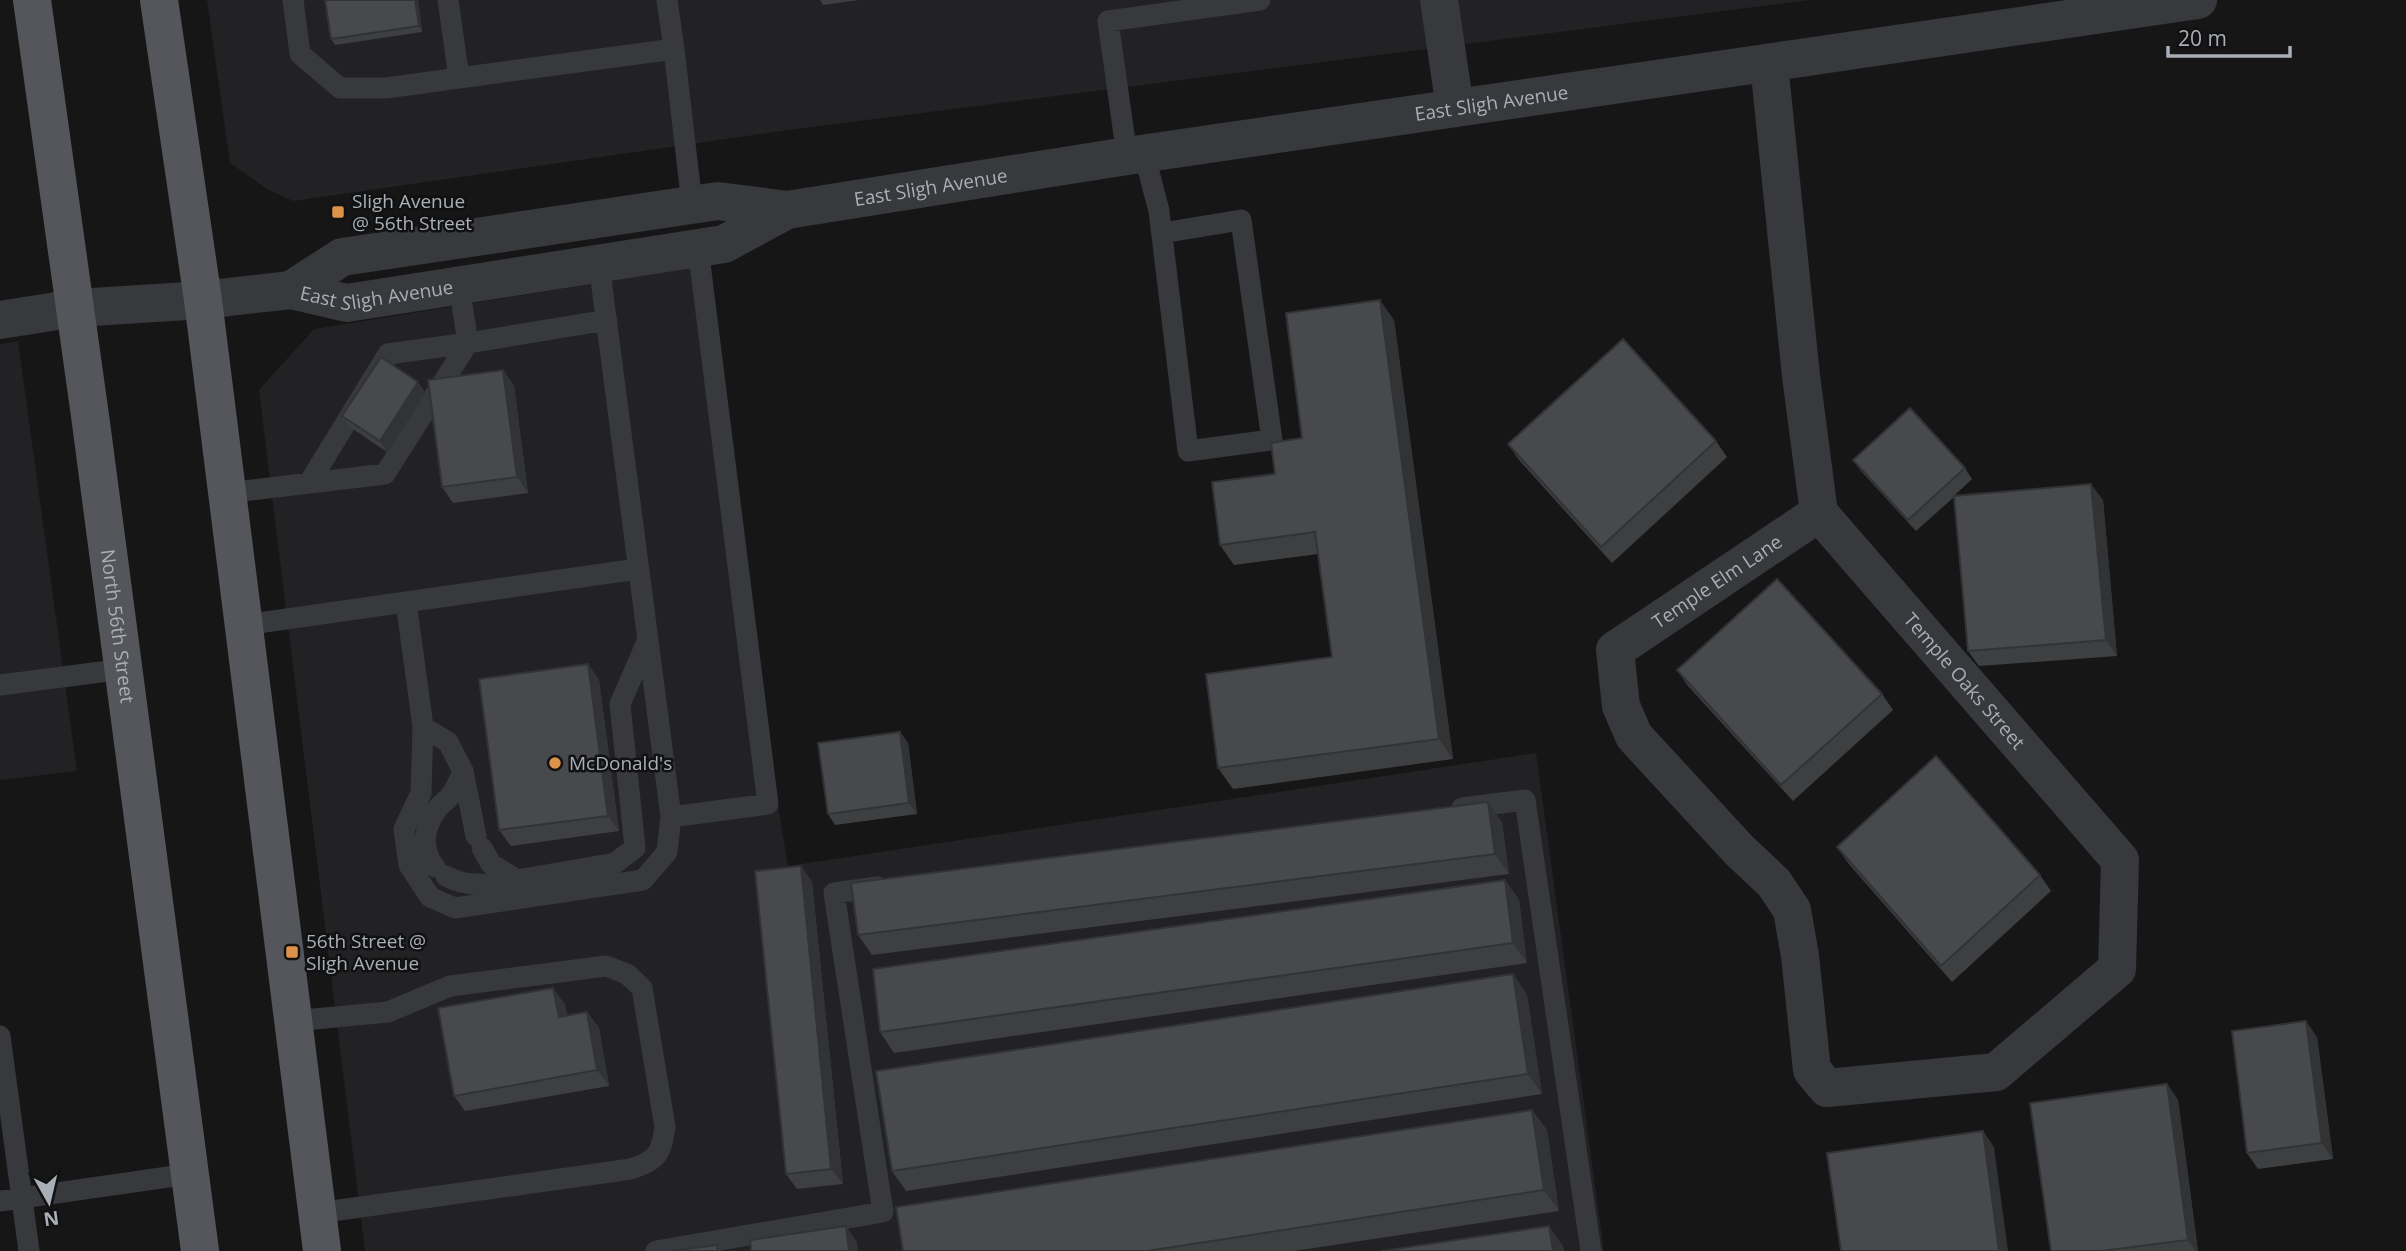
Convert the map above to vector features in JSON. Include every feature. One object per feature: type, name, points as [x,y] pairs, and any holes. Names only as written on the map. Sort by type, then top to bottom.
[{"type":"main road","name":"North 56th Street","points":[[32,0],[76,309],[200,1251]]},
{"type":"main road","points":[[159,0],[203,300],[322,1251]]},
{"type":"street","points":[[1439,0],[1455,108]]},
{"type":"street","name":"East Sligh Avenue","points":[[291,290],[342,257],[718,201],[788,210],[1135,155],[2198,0]]},
{"type":"street","points":[[1769,64],[1801,376],[1819,513]]},
{"type":"street","name":"East Sligh Avenue","points":[[0,320],[76,309],[203,300],[291,290],[347,303],[724,244],[788,210]]},
{"type":"street","name":"Temple Elm Lane","points":[[1819,513],[1615,650],[1621,706],[1634,736],[1739,850],[1774,883],[1792,910],[1800,956],[1812,1070],[1827,1088]]},
{"type":"street","name":"Temple Oaks Street","points":[[1819,513],[2120,860],[2117,969],[1996,1072],[1827,1088]]},
{"type":"lane","points":[[293,0],[300,54],[340,88],[386,89],[674,49]]},
{"type":"lane","points":[[447,0],[459,78]]},
{"type":"lane","points":[[667,0],[692,204]]},
{"type":"lane","points":[[1162,233],[1241,220],[1272,440],[1188,451],[1159,211],[1135,155],[1108,21],[1261,0]]},
{"type":"lane","points":[[671,817],[768,804],[698,248]]},
{"type":"lane","points":[[406,602],[423,727],[421,793],[404,829],[409,865],[430,897],[455,908],[643,880],[667,852],[671,817],[599,264]]},
{"type":"lane","points":[[227,493],[385,474],[468,343],[459,285]]},
{"type":"lane","points":[[309,483],[388,354],[607,320]]},
{"type":"lane","points":[[244,625],[638,569]]},
{"type":"lane","points":[[463,771],[452,793],[427,827],[425,845],[430,861],[459,883],[480,886],[615,863],[635,848],[620,704],[648,641]]},
{"type":"lane","points":[[0,685],[124,669]]},
{"type":"lane","points":[[423,727],[448,742],[463,771],[479,842],[491,864],[517,880]]},
{"type":"lane","points":[[1442,811],[1525,800],[1591,1251]]},
{"type":"lane","points":[[656,1251],[883,1212],[834,893],[903,884]]},
{"type":"lane","points":[[293,1021],[388,1012],[450,986],[606,966],[626,974],[642,988],[665,1127],[662,1150],[649,1163],[631,1170],[318,1213]]},
{"type":"lane","points":[[0,1036],[29,1251]]},
{"type":"lane","points":[[0,1201],[189,1174]]},
{"type":"shaded area","points":[[207,0],[1810,0],[796,129],[293,201],[267,189],[230,163]]},
{"type":"shaded area","points":[[690,268],[788,866],[1536,753],[1604,1251],[365,1251],[259,390],[314,329]]},
{"type":"shaded area","points":[[18,341],[77,771],[0,780],[0,344]]},
{"type":"building","points":[[325,0],[415,0],[419,26],[331,39]]},
{"type":"building","points":[[1380,300],[1439,739],[1218,768],[1206,674],[1332,657],[1315,532],[1220,545],[1212,482],[1275,474],[1271,443],[1302,438],[1286,313]]},
{"type":"building","points":[[1623,339],[1716,441],[1601,547],[1508,444]]},
{"type":"building","points":[[381,357],[418,382],[380,441],[342,416]]},
{"type":"building","points":[[503,370],[517,477],[442,487],[428,380]]},
{"type":"building","points":[[1910,408],[1965,468],[1908,520],[1853,460]]},
{"type":"building","points":[[2091,484],[2106,640],[1968,651],[1954,496]]},
{"type":"building","points":[[1777,579],[1882,694],[1781,785],[1677,670]]},
{"type":"building","name":"McDonald's","points":[[588,664],[608,816],[499,830],[479,679]]},
{"type":"building","points":[[900,732],[909,803],[828,814],[818,743]]},
{"type":"building","points":[[1936,756],[2040,875],[1941,966],[1837,847]]},
{"type":"building","points":[[1488,802],[1495,854],[858,935],[851,883]]},
{"type":"building","points":[[801,866],[831,1169],[786,1174],[755,871]]},
{"type":"building","points":[[1505,880],[1513,943],[880,1032],[873,969]]},
{"type":"building","points":[[1513,974],[1528,1074],[892,1171],[876,1071]]},
{"type":"building","points":[[553,988],[559,1017],[587,1012],[597,1070],[454,1096],[438,1008]]},
{"type":"building","points":[[2306,1021],[2322,1143],[2247,1153],[2232,1031]]},
{"type":"building","points":[[2167,1084],[2188,1240],[2101,1251],[2051,1251],[2030,1103]]},
{"type":"building","points":[[1532,1110],[1544,1190],[1147,1251],[903,1251],[896,1207]]},
{"type":"building","points":[[1983,1131],[1999,1251],[1841,1251],[1827,1153]]},
{"type":"building","points":[[846,1226],[849,1251],[751,1251],[750,1240]]},
{"type":"building","points":[[1549,1226],[1553,1251],[1382,1251]]},
{"type":"building","points":[[717,1245],[718,1251],[671,1251]]},
{"type":"place","name":"Sligh Avenue @ 56th Street","points":[[338,212]]},
{"type":"place","name":"McDonald's","points":[[555,763]]},
{"type":"place","name":"56th Street @ Sligh Avenue","points":[[292,952]]}]
